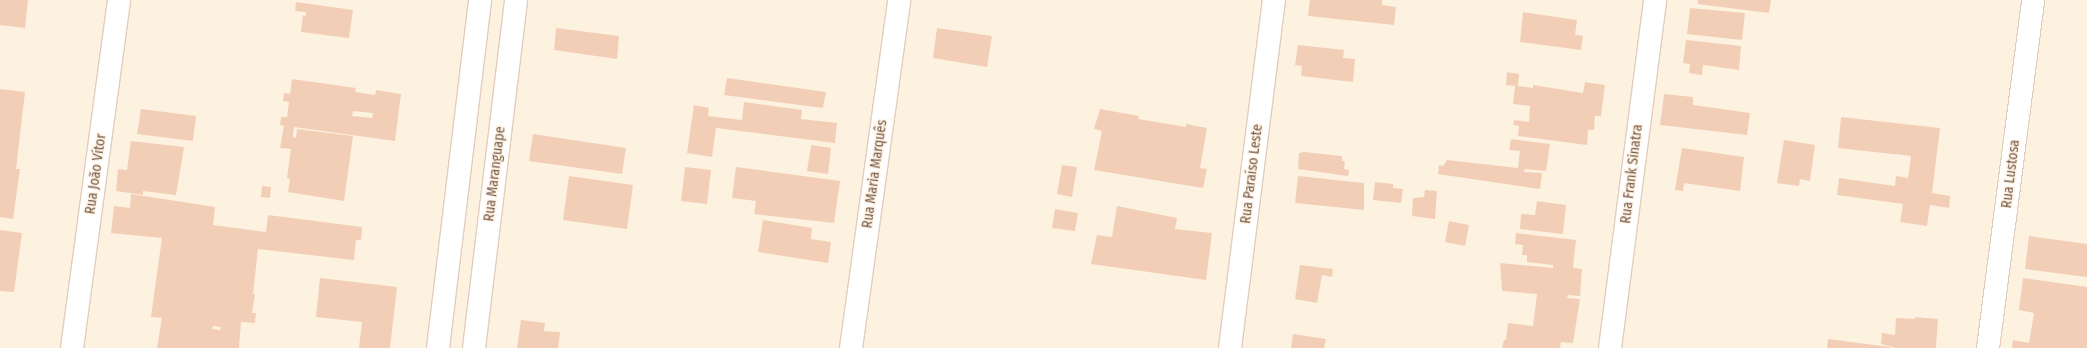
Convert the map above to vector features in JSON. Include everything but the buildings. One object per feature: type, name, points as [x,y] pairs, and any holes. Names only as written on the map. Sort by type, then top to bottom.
[{"type":"street","name":"Rua João Vítor","points":[[72,348],[119,0]]},
{"type":"street","points":[[438,348],[480,0]]},
{"type":"street","name":"Rua Maranguape","points":[[474,348],[516,0]]},
{"type":"street","name":"Rua Maria Marquês","points":[[851,348],[899,0]]},
{"type":"street","name":"Rua Paraíso Leste","points":[[1230,348],[1274,0]]},
{"type":"street","name":"Rua Frank Sinatra","points":[[1610,348],[1655,0]]},
{"type":"street","name":"Rua Lustosa","points":[[1988,348],[2033,0]]}]
